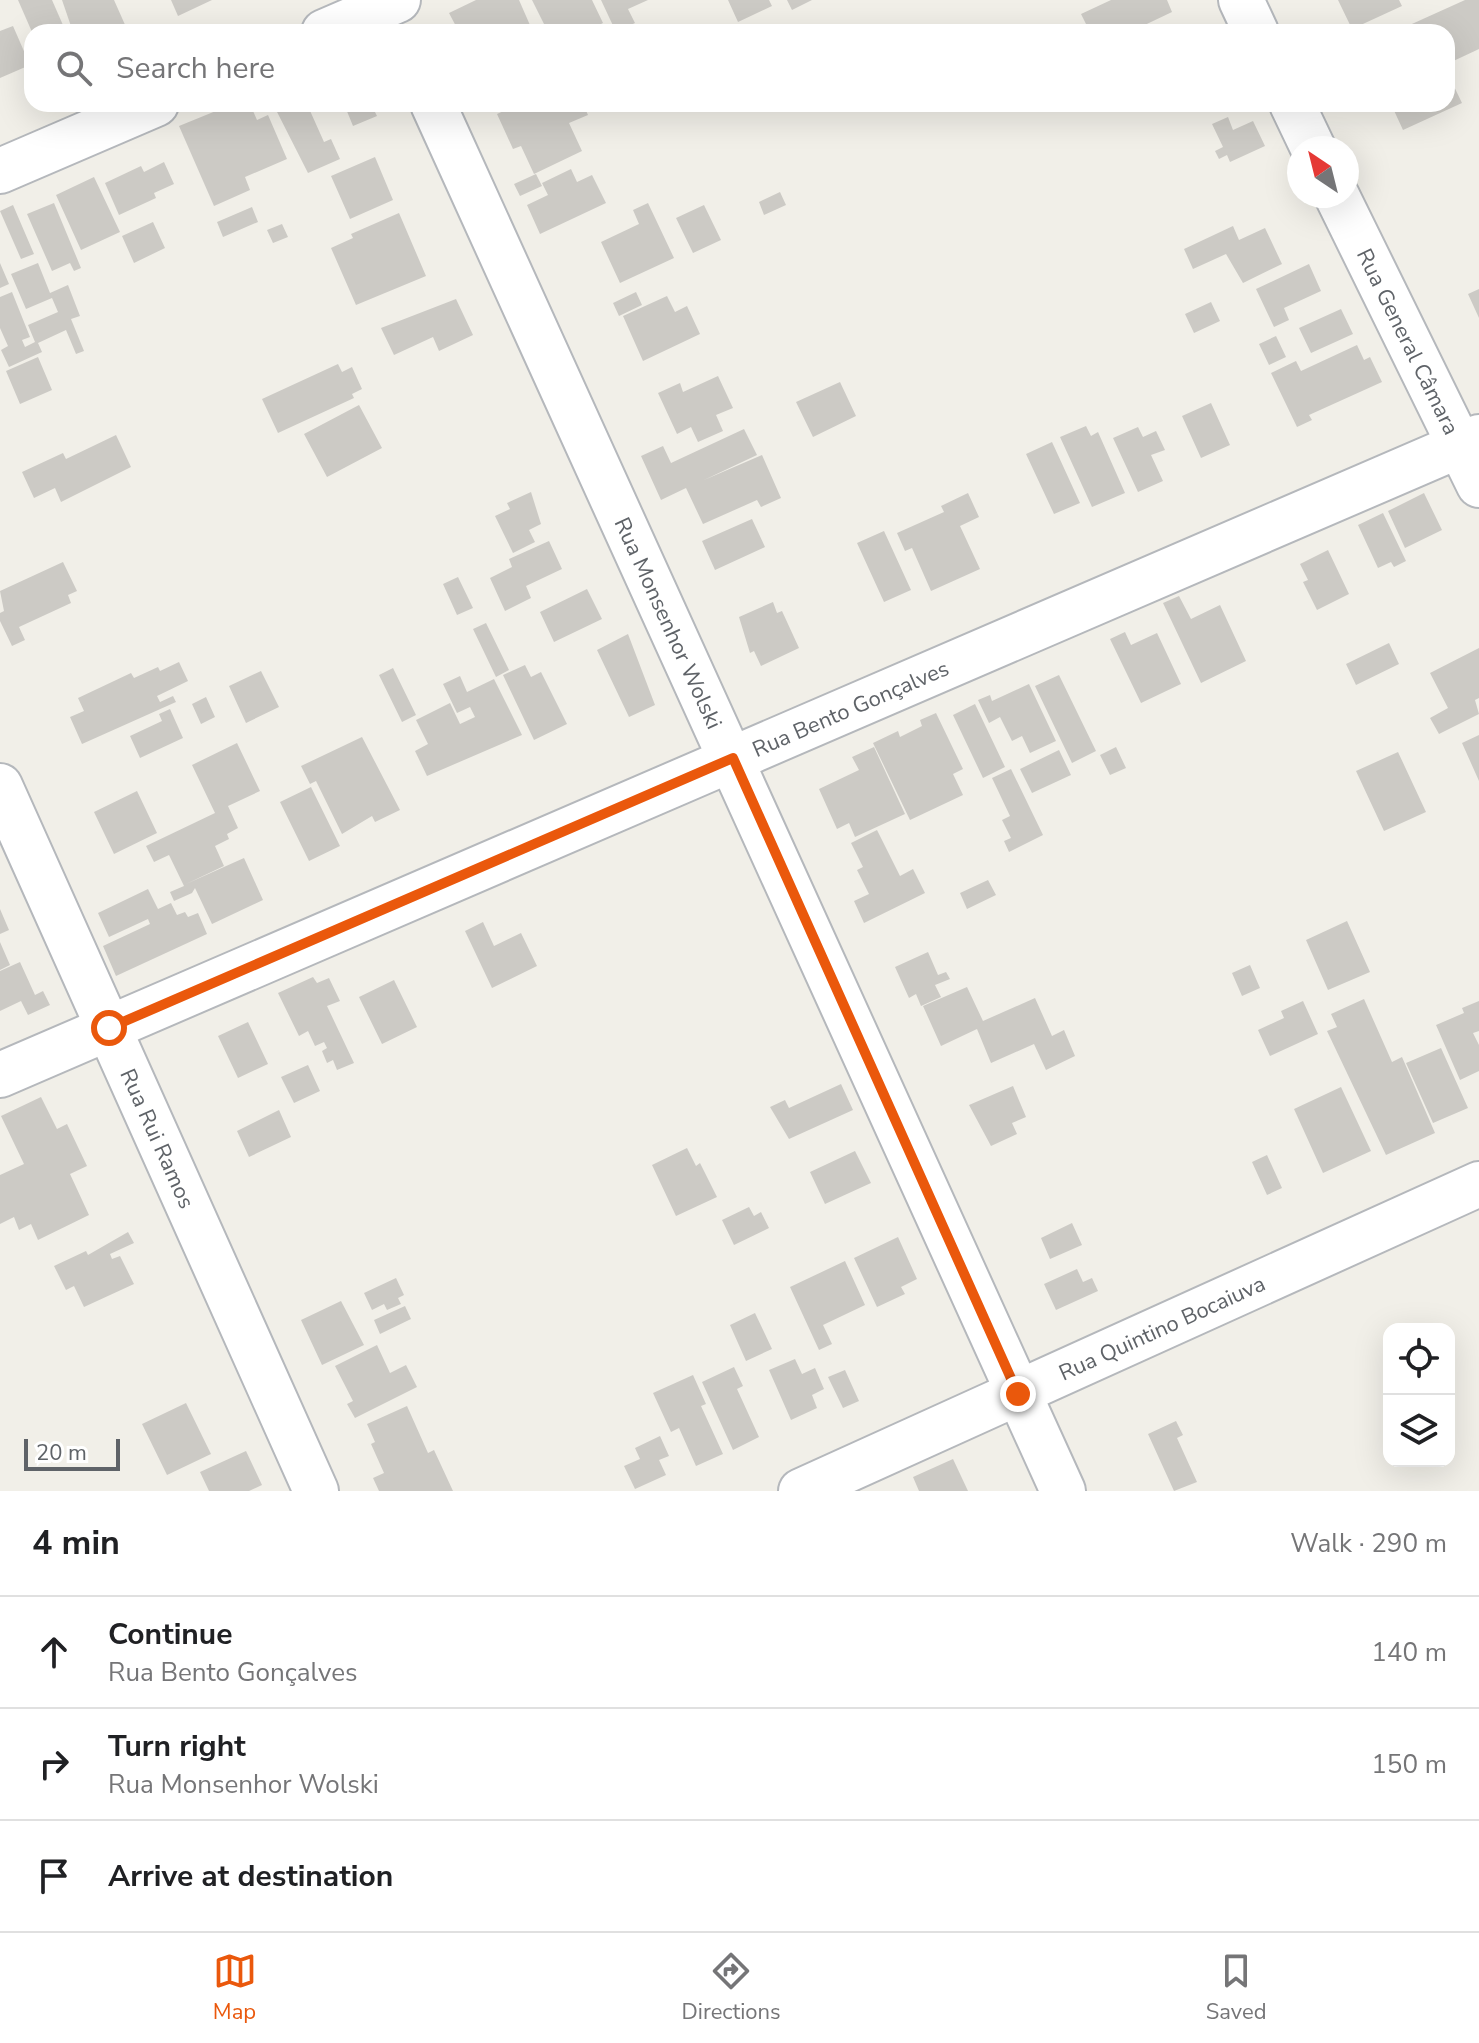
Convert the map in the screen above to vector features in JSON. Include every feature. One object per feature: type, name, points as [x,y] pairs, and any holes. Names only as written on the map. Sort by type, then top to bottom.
[{"type":"street","points":[[1241,0],[1252,24]]},
{"type":"street","points":[[348,24],[393,9]]},
{"type":"street","points":[[0,171],[137,112]]},
{"type":"street","name":"Rua Monsenhor Wolski","points":[[437,112],[733,758],[1063,1491]]},
{"type":"street","points":[[1296,112],[1307,136]]},
{"type":"street","name":"Rua General Câmara","points":[[1343,208],[1469,441],[1479,485]]},
{"type":"street","name":"Rua Bento Gonçalves","points":[[0,1075],[1469,441]]},
{"type":"street","name":"Rua Rui Ramos","points":[[0,786],[316,1491]]},
{"type":"street","name":"Rua Quintino Bocaiuva","points":[[801,1491],[1479,1184]]},
{"type":"building","points":[[18,0],[52,0],[62,24],[28,24]]},
{"type":"building","points":[[62,0],[114,0],[125,24],[70,24]]},
{"type":"building","points":[[171,0],[212,0],[178,16]]},
{"type":"building","points":[[476,0],[519,0],[530,24],[455,24],[449,13]]},
{"type":"building","points":[[532,0],[592,0],[603,23],[601,24],[544,24]]},
{"type":"building","points":[[601,0],[648,0],[628,9],[635,23],[612,24]]},
{"type":"building","points":[[728,0],[769,0],[772,6],[738,22]]},
{"type":"building","points":[[787,0],[812,0],[792,10]]},
{"type":"building","points":[[1111,0],[1167,0],[1172,12],[1147,24],[1086,24],[1081,14]]},
{"type":"building","points":[[1338,0],[1399,0],[1402,6],[1363,24],[1350,24]]},
{"type":"building","points":[[1465,0],[1479,0],[1479,49],[1455,60],[1455,24],[1412,24]]},
{"type":"building","points":[[13,26],[24,51],[24,68],[0,78],[0,31]]},
{"type":"building","points":[[1455,89],[1462,103],[1455,106]]},
{"type":"building","points":[[213,112],[254,112],[257,120],[268,115],[287,159],[245,177],[250,190],[214,206],[179,126]]},
{"type":"building","points":[[277,112],[311,112],[324,142],[331,139],[340,159],[308,173]]},
{"type":"building","points":[[347,112],[375,112],[377,116],[353,126]]},
{"type":"building","points":[[587,112],[588,115],[569,123],[582,151],[534,174],[521,146],[513,149],[497,114]]},
{"type":"building","points":[[1395,112],[1442,112],[1403,130]]},
{"type":"building","points":[[1228,117],[1233,130],[1253,121],[1265,146],[1230,162],[1227,155],[1219,159],[1215,151],[1223,147],[1212,124]]},
{"type":"building","points":[[375,157],[393,200],[350,219],[331,176]]},
{"type":"building","points":[[164,162],[174,184],[154,193],[156,198],[119,215],[105,183],[141,166],[144,172]]},
{"type":"building","points":[[571,169],[577,182],[592,175],[606,203],[540,234],[527,205],[548,195],[542,183]]},
{"type":"building","points":[[536,174],[542,186],[520,196],[514,184]]},
{"type":"building","points":[[94,177],[120,232],[81,250],[56,195]]},
{"type":"building","points":[[780,192],[786,205],[764,215],[759,202]]},
{"type":"building","points":[[54,203],[81,268],[74,271],[70,263],[52,271],[27,214]]},
{"type":"building","points":[[648,203],[674,258],[620,283],[601,242],[639,224],[633,210]]},
{"type":"building","points":[[13,205],[34,254],[21,259],[0,211]]},
{"type":"building","points":[[704,205],[721,240],[693,253],[676,218]]},
{"type":"building","points":[[252,207],[258,222],[223,237],[217,222]]},
{"type":"building","points":[[399,213],[426,276],[356,305],[331,248],[353,238],[351,234]]},
{"type":"building","points":[[153,222],[165,248],[134,263],[122,236]]},
{"type":"building","points":[[282,224],[288,237],[273,243],[267,230]]},
{"type":"building","points":[[1233,226],[1239,240],[1265,228],[1282,264],[1243,283],[1226,254],[1193,269],[1184,249]]},
{"type":"building","points":[[0,263],[9,284],[0,288]]},
{"type":"building","points":[[38,263],[50,293],[68,285],[80,316],[71,319],[84,351],[76,354],[66,330],[38,343],[42,352],[9,367],[1,350],[8,346],[0,328],[0,297],[12,292],[30,337],[22,340],[25,347],[35,342],[28,325],[58,312],[52,298],[26,309],[11,274]]},
{"type":"building","points":[[1309,264],[1321,291],[1284,308],[1289,320],[1274,327],[1256,289]]},
{"type":"building","points":[[1479,289],[1479,318],[1468,294]]},
{"type":"building","points":[[636,292],[642,305],[619,316],[613,303]]},
{"type":"building","points":[[667,296],[675,312],[687,306],[700,334],[643,361],[623,316]]},
{"type":"building","points":[[456,299],[473,335],[439,351],[433,337],[394,355],[381,328]]},
{"type":"building","points":[[1211,302],[1220,321],[1194,333],[1185,314]]},
{"type":"building","points":[[1341,309],[1353,334],[1311,353],[1299,328]]},
{"type":"building","points":[[1276,336],[1286,357],[1269,365],[1259,344]]},
{"type":"building","points":[[1357,345],[1364,360],[1370,357],[1382,382],[1309,415],[1312,420],[1297,427],[1271,373],[1296,361],[1301,371]]},
{"type":"building","points":[[38,357],[52,390],[20,404],[6,371]]},
{"type":"building","points":[[338,364],[342,372],[352,367],[362,389],[352,394],[354,398],[278,433],[262,399]]},
{"type":"building","points":[[718,376],[733,408],[716,415],[723,431],[698,442],[691,427],[677,434],[658,393],[680,383],[683,392]]},
{"type":"building","points":[[840,382],[856,416],[813,437],[796,402]]},
{"type":"building","points":[[1211,403],[1230,445],[1201,458],[1182,416]]},
{"type":"building","points":[[359,405],[382,448],[327,477],[304,434]]},
{"type":"building","points":[[1086,426],[1091,436],[1098,432],[1125,493],[1092,507],[1060,437]]},
{"type":"building","points":[[1138,427],[1143,437],[1156,431],[1165,450],[1151,455],[1163,481],[1138,492],[1113,438]]},
{"type":"building","points":[[744,429],[757,455],[704,480],[762,455],[781,498],[761,507],[757,500],[703,524],[686,488],[661,500],[641,456],[663,446],[671,463]]},
{"type":"building","points":[[116,435],[131,467],[61,502],[55,488],[34,498],[22,472],[63,453],[66,459]]},
{"type":"building","points":[[1052,442],[1080,503],[1054,514],[1026,454]]},
{"type":"building","points":[[531,492],[541,524],[529,530],[535,542],[513,553],[495,516],[510,509],[507,503]]},
{"type":"building","points":[[968,493],[979,517],[960,526],[980,569],[931,591],[912,548],[905,551],[897,533],[944,512],[941,506]]},
{"type":"building","points":[[1424,493],[1442,530],[1405,548],[1388,511]]},
{"type":"building","points":[[1383,513],[1406,561],[1394,567],[1391,562],[1378,568],[1358,525]]},
{"type":"building","points":[[752,519],[765,547],[715,570],[702,541]]},
{"type":"building","points":[[884,531],[911,590],[884,602],[857,543]]},
{"type":"building","points":[[549,541],[562,569],[526,586],[531,598],[505,611],[490,578],[512,567],[509,559]]},
{"type":"building","points":[[1328,550],[1349,594],[1317,610],[1303,582],[1308,580],[1300,564]]},
{"type":"building","points":[[63,562],[77,591],[68,595],[71,603],[19,627],[25,640],[12,646],[0,621],[0,613],[4,611],[0,591]]},
{"type":"building","points":[[458,577],[473,608],[457,615],[443,584]]},
{"type":"building","points":[[587,589],[602,619],[554,642],[540,612]]},
{"type":"building","points":[[1179,596],[1191,619],[1220,605],[1246,661],[1201,683],[1163,603]]},
{"type":"building","points":[[773,602],[777,613],[782,611],[799,648],[761,666],[754,651],[750,653],[739,617]]},
{"type":"building","points":[[486,623],[509,670],[496,677],[473,629]]},
{"type":"building","points":[[1125,632],[1131,645],[1157,633],[1181,684],[1141,703],[1110,639]]},
{"type":"building","points":[[628,634],[655,705],[629,717],[597,650]]},
{"type":"building","points":[[1389,643],[1399,664],[1356,685],[1346,664]]},
{"type":"building","points":[[1479,648],[1479,698],[1475,700],[1479,714],[1439,734],[1430,718],[1448,708],[1430,673]]},
{"type":"building","points":[[179,662],[188,681],[157,696],[160,702],[173,696],[176,702],[82,744],[70,717],[84,711],[78,698],[131,673],[134,678]]},
{"type":"building","points":[[525,665],[531,677],[541,672],[567,724],[534,740],[503,675]]},
{"type":"building","points":[[393,668],[416,715],[402,722],[379,675]]},
{"type":"building","points":[[261,671],[279,707],[246,723],[229,686]]},
{"type":"building","points":[[1059,675],[1096,751],[1072,763],[1035,686]]},
{"type":"building","points":[[460,676],[467,692],[494,679],[522,735],[427,776],[415,751],[428,744],[416,720],[450,703],[460,724],[475,717],[470,707],[457,713],[443,684]]},
{"type":"building","points":[[1029,684],[1056,741],[1030,753],[1022,736],[1012,741],[1000,717],[989,723],[978,700],[990,695],[992,701]]},
{"type":"building","points":[[206,697],[215,717],[201,724],[192,704]]},
{"type":"building","points":[[975,704],[1005,767],[983,778],[953,715]]},
{"type":"building","points":[[170,709],[183,738],[140,758],[130,736],[162,721],[159,714]]},
{"type":"building","points":[[936,713],[963,769],[953,774],[963,795],[910,820],[873,743],[898,731],[900,737],[922,726],[920,720]]},
{"type":"building","points":[[1479,735],[1479,781],[1462,743]]},
{"type":"building","points":[[362,737],[400,810],[375,822],[372,816],[342,834],[316,781],[310,784],[301,766]]},
{"type":"building","points":[[237,743],[260,791],[228,806],[238,828],[227,834],[229,839],[215,846],[224,866],[186,884],[244,858],[263,900],[212,924],[195,888],[192,893],[174,901],[170,892],[184,886],[169,855],[154,862],[146,846],[215,813],[192,765]]},
{"type":"building","points":[[874,747],[905,814],[855,837],[849,823],[837,829],[819,789],[859,770],[852,757]]},
{"type":"building","points":[[1116,747],[1126,768],[1110,775],[1100,755]]},
{"type":"building","points":[[1059,750],[1071,775],[1032,793],[1020,769]]},
{"type":"building","points":[[1398,752],[1426,812],[1384,831],[1356,771]]},
{"type":"building","points":[[1011,769],[1043,835],[1009,852],[1004,841],[1011,838],[1002,820],[1010,816],[992,778]]},
{"type":"building","points":[[311,787],[340,846],[309,861],[280,802]]},
{"type":"building","points":[[137,791],[157,833],[114,854],[94,812]]},
{"type":"building","points":[[877,830],[900,876],[913,869],[925,893],[864,923],[854,901],[869,894],[857,870],[863,867],[851,843]]},
{"type":"building","points":[[988,880],[996,895],[967,909],[960,893]]},
{"type":"building","points":[[148,889],[158,909],[171,903],[177,915],[185,912],[188,917],[198,913],[207,934],[116,976],[103,946],[150,924],[148,919],[109,937],[98,913]]},
{"type":"building","points":[[0,909],[9,930],[0,934]]},
{"type":"building","points":[[1347,921],[1370,972],[1328,990],[1306,940]]},
{"type":"building","points":[[483,922],[494,946],[521,933],[537,966],[492,988],[465,931]]},
{"type":"building","points":[[0,942],[10,965],[0,970]]},
{"type":"building","points":[[928,952],[938,975],[946,972],[950,979],[935,985],[941,997],[921,1006],[916,994],[909,998],[895,967]]},
{"type":"building","points":[[20,962],[35,995],[43,991],[50,1005],[28,1015],[21,1001],[0,1011],[0,971]]},
{"type":"building","points":[[1250,965],[1260,988],[1242,996],[1232,973]]},
{"type":"building","points":[[313,977],[317,983],[329,978],[340,1001],[327,1006],[354,1063],[337,1070],[333,1060],[327,1063],[322,1051],[327,1048],[324,1042],[315,1046],[308,1031],[299,1036],[278,993]]},
{"type":"building","points":[[394,980],[417,1027],[382,1044],[359,997]]},
{"type":"building","points":[[967,987],[983,1021],[1035,998],[1052,1036],[1064,1030],[1075,1056],[1046,1070],[1034,1044],[991,1063],[977,1029],[941,1046],[923,1006]]},
{"type":"building","points":[[1364,999],[1392,1062],[1402,1057],[1435,1133],[1386,1155],[1327,1031],[1337,1027],[1331,1014]]},
{"type":"building","points":[[1303,1001],[1318,1034],[1270,1056],[1258,1030],[1284,1018],[1281,1011]]},
{"type":"building","points":[[1479,1001],[1479,1031],[1473,1033],[1479,1045],[1479,1071],[1460,1080],[1436,1025],[1464,1013],[1462,1008]]},
{"type":"building","points":[[248,1022],[268,1064],[238,1078],[218,1036]]},
{"type":"building","points":[[1441,1048],[1468,1108],[1433,1123],[1406,1063]]},
{"type":"building","points":[[308,1065],[320,1091],[294,1103],[281,1077]]},
{"type":"building","points":[[841,1084],[853,1110],[789,1139],[770,1107],[785,1100],[789,1108]]},
{"type":"building","points":[[1013,1086],[1026,1117],[1012,1123],[1017,1134],[991,1146],[969,1105]]},
{"type":"building","points":[[1341,1087],[1371,1151],[1323,1173],[1294,1109]]},
{"type":"building","points":[[41,1097],[57,1129],[67,1124],[87,1166],[70,1174],[89,1215],[38,1240],[31,1224],[19,1230],[14,1217],[0,1224],[0,1175],[24,1164],[1,1116]]},
{"type":"building","points":[[279,1110],[291,1137],[249,1157],[237,1131]]},
{"type":"building","points":[[687,1148],[696,1166],[700,1163],[717,1197],[676,1216],[652,1165]]},
{"type":"building","points":[[855,1151],[871,1183],[825,1204],[810,1172]]},
{"type":"building","points":[[1267,1155],[1282,1188],[1267,1195],[1252,1162]]},
{"type":"building","points":[[749,1207],[754,1216],[761,1212],[769,1228],[734,1245],[722,1220]]},
{"type":"building","points":[[1072,1223],[1082,1245],[1050,1259],[1041,1238]]},
{"type":"building","points":[[128,1232],[134,1243],[110,1254],[112,1259],[120,1256],[134,1284],[84,1307],[74,1286],[66,1290],[54,1266],[86,1251],[88,1255]]},
{"type":"building","points":[[898,1237],[917,1279],[901,1287],[905,1294],[877,1307],[854,1258]]},
{"type":"building","points":[[845,1261],[865,1305],[823,1325],[832,1344],[819,1350],[790,1287]]},
{"type":"building","points":[[1077,1269],[1083,1282],[1092,1278],[1098,1291],[1056,1310],[1044,1284]]},
{"type":"building","points":[[396,1278],[404,1295],[398,1298],[401,1304],[387,1310],[384,1304],[372,1310],[364,1293]]},
{"type":"building","points":[[341,1301],[364,1345],[322,1365],[301,1320]]},
{"type":"building","points":[[405,1306],[411,1319],[380,1334],[374,1320]]},
{"type":"building","points":[[755,1313],[772,1349],[746,1361],[730,1325]]},
{"type":"building","points":[[377,1345],[390,1373],[406,1365],[417,1387],[355,1418],[347,1404],[353,1401],[335,1366]]},
{"type":"building","points":[[795,1359],[802,1374],[815,1368],[824,1389],[812,1395],[817,1408],[791,1420],[769,1370]]},
{"type":"building","points":[[734,1367],[743,1386],[737,1389],[759,1437],[733,1450],[702,1382]]},
{"type":"building","points":[[845,1370],[859,1401],[843,1408],[828,1377]]},
{"type":"building","points":[[693,1375],[706,1404],[701,1406],[723,1454],[696,1466],[679,1428],[671,1432],[653,1393]]},
{"type":"building","points":[[186,1403],[211,1454],[167,1475],[142,1424]]},
{"type":"building","points":[[407,1406],[428,1453],[434,1450],[453,1491],[379,1491],[373,1478],[384,1473],[371,1444],[375,1442],[367,1424]]},
{"type":"building","points":[[1176,1421],[1183,1435],[1177,1438],[1197,1482],[1174,1491],[1148,1434]]},
{"type":"building","points":[[660,1436],[669,1456],[659,1460],[666,1475],[635,1489],[624,1466],[640,1459],[635,1448]]},
{"type":"building","points":[[246,1451],[262,1485],[249,1491],[209,1491],[200,1472]]},
{"type":"building","points":[[953,1459],[968,1491],[919,1491],[913,1477]]},
{"type":"route","points":[[109,1028],[733,758],[1018,1394]]}]
